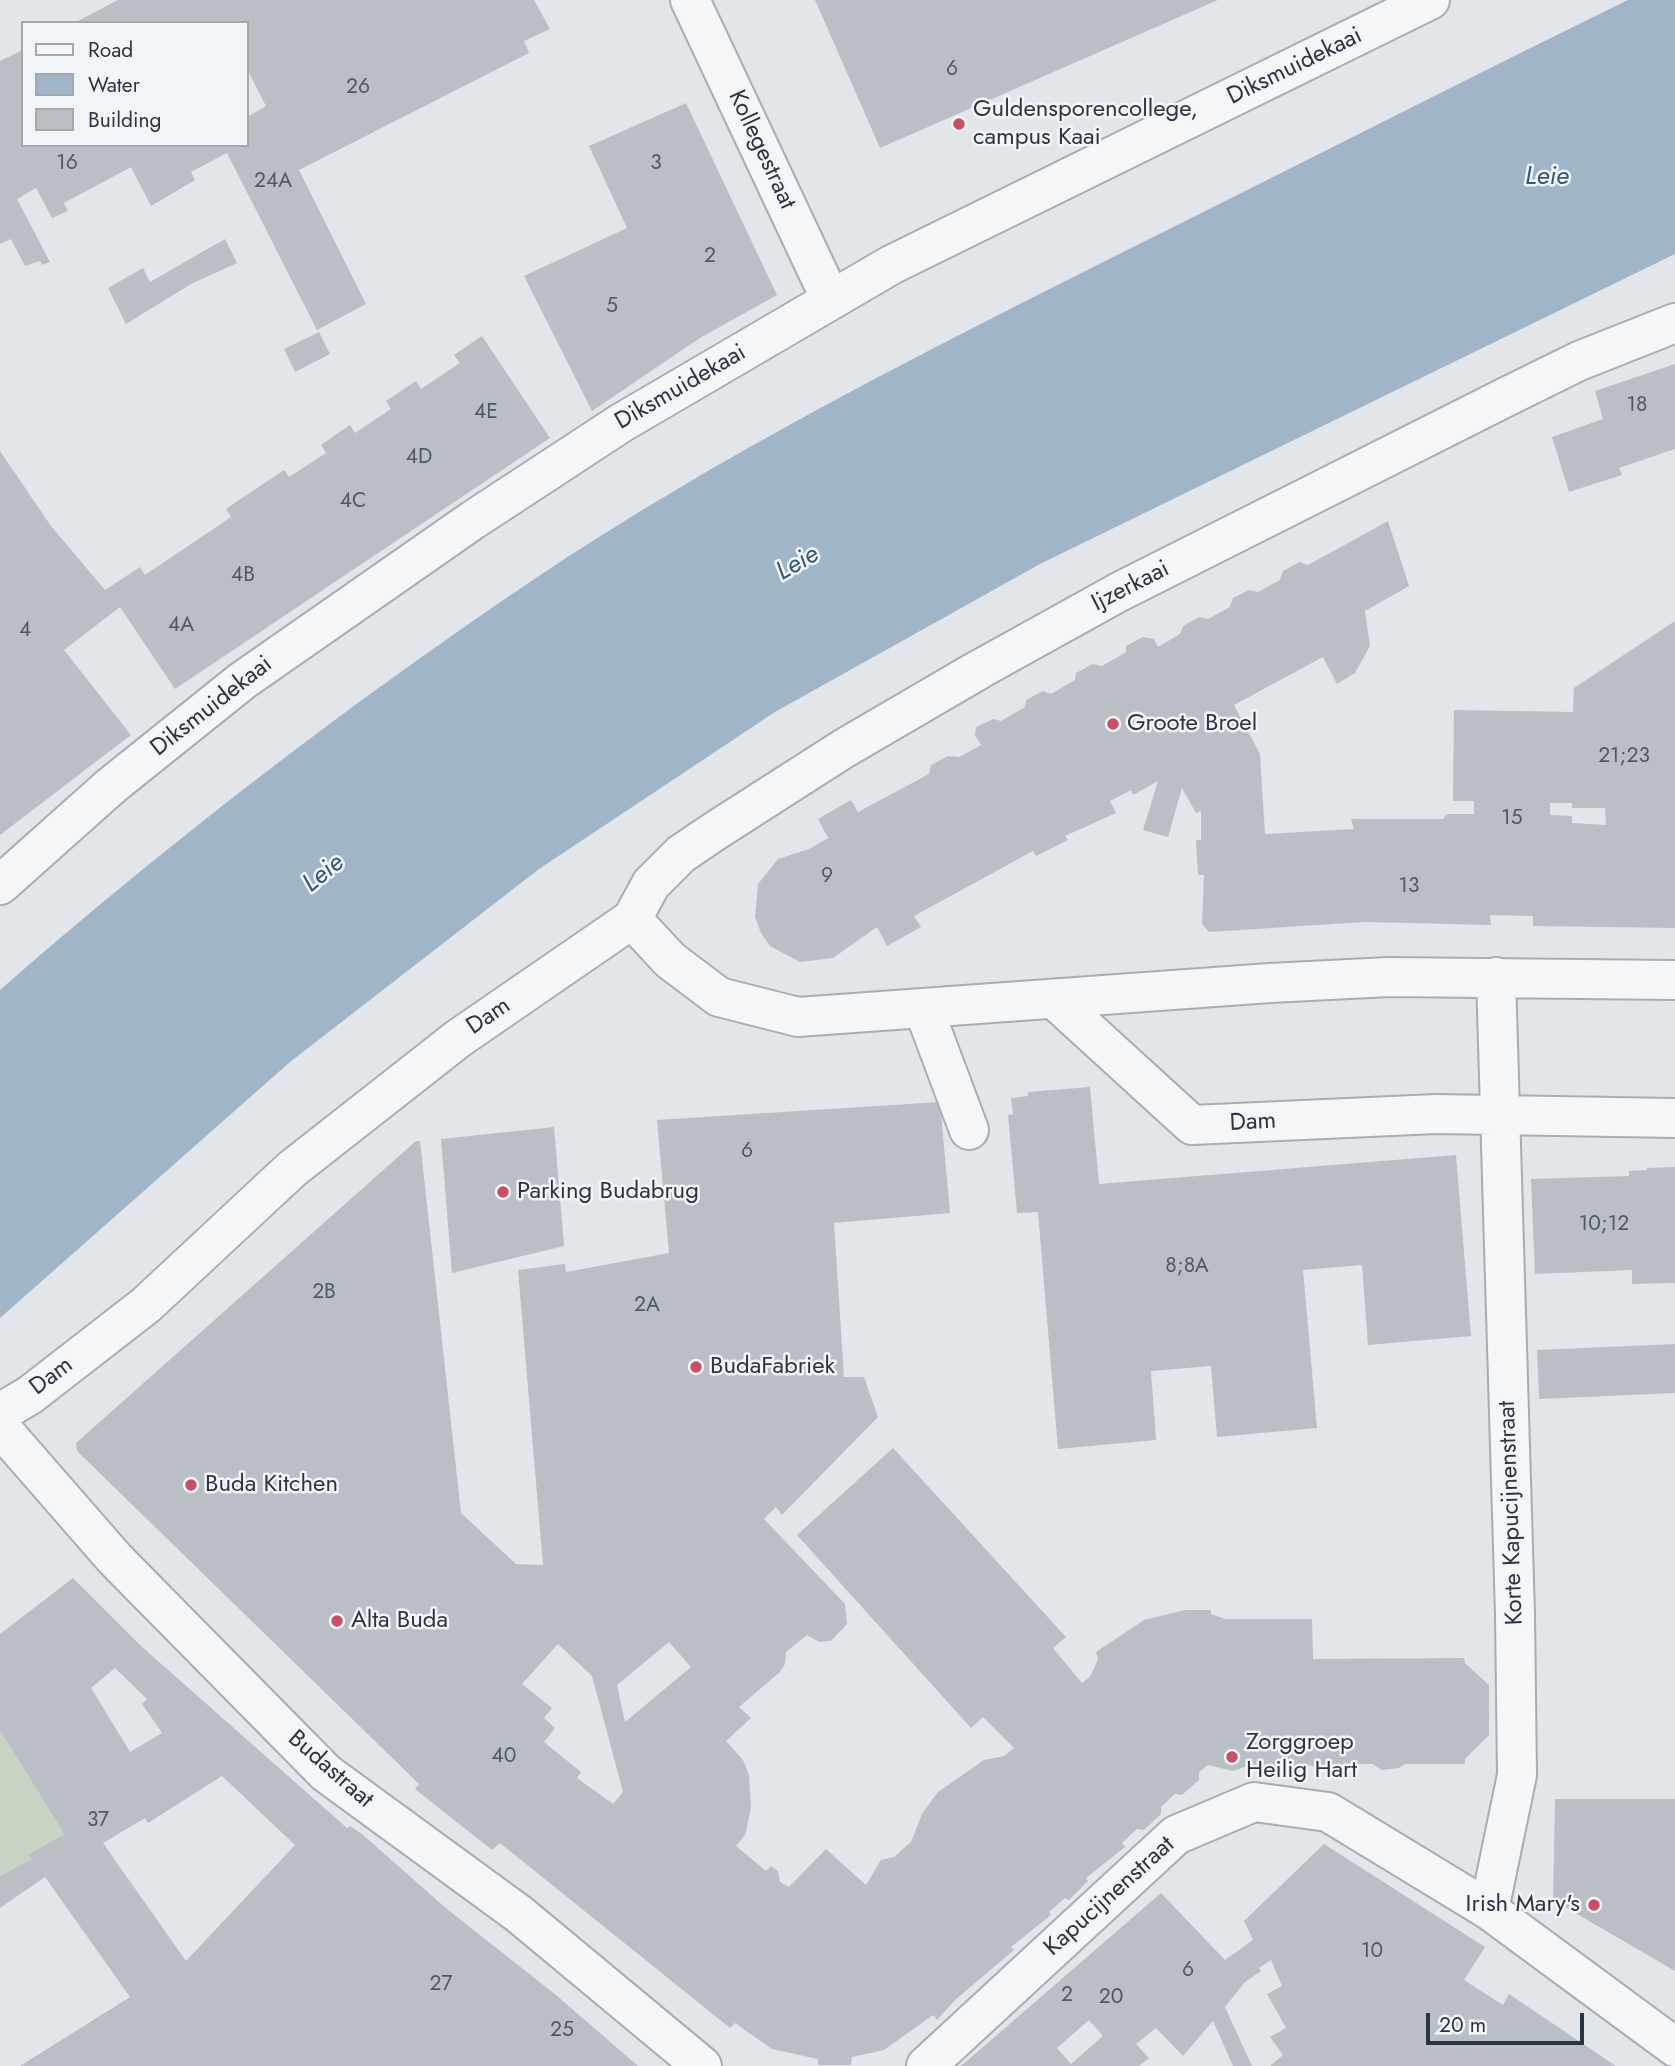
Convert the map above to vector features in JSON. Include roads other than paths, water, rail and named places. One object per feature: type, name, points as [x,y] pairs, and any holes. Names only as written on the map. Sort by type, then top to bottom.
[{"type":"street","name":"Kollegestraat","points":[[690,0],[831,300]]},
{"type":"street","name":"Diksmuidekaai","points":[[0,885],[111,786],[242,681],[473,520],[621,423],[891,265],[1430,0]]},
{"type":"street","name":"Ijzerkaai","points":[[632,919],[651,884],[681,854],[843,749],[980,668],[1119,592],[1506,397],[1579,361],[1675,323]]},
{"type":"street","points":[[632,919],[670,960],[719,997],[797,1017],[1389,977],[1675,980]]},
{"type":"street","name":"Dam","points":[[0,1413],[30,1395],[146,1305],[292,1169],[438,1054],[632,919]]},
{"type":"street","points":[[1496,977],[1500,1114]]},
{"type":"street","name":"Dam","points":[[1055,1000],[1192,1125],[1393,1115],[1500,1114],[1675,1118]]},
{"type":"street","points":[[924,1010],[969,1130]]},
{"type":"street","name":"Korte Kapucijnenstraat","points":[[1489,1910],[1517,1775],[1516,1614],[1500,1114]]},
{"type":"street","name":"Budastraat","points":[[0,1427],[115,1559],[326,1773],[519,1914],[702,2066]]},
{"type":"street","name":"Kapucijnenstraat","points":[[926,2066],[1176,1835],[1254,1802],[1328,1812],[1489,1910],[1675,2047]]},
{"type":"water","name":"Leie","points":[[1628,0],[1675,0],[1675,254],[1040,564],[775,712],[539,869],[290,1062],[0,1318],[0,990],[193,829],[327,726],[464,627],[603,534],[675,490],[970,329]]},
{"type":"place","name":"Guldensporencollege, campus Kaai","points":[[959,124]]},
{"type":"place","name":"Groote Broel","points":[[1113,724]]},
{"type":"place","name":"Parking Budabrug","points":[[503,1192]]},
{"type":"place","name":"BudaFabriek","points":[[696,1367]]},
{"type":"place","name":"Buda Kitchen","points":[[191,1485]]},
{"type":"place","name":"Alta Buda","points":[[337,1621]]},
{"type":"place","name":"Zorggroep Heilig Hart","points":[[1232,1757]]},
{"type":"place","name":"Irish Mary's","points":[[1594,1905]]}]
